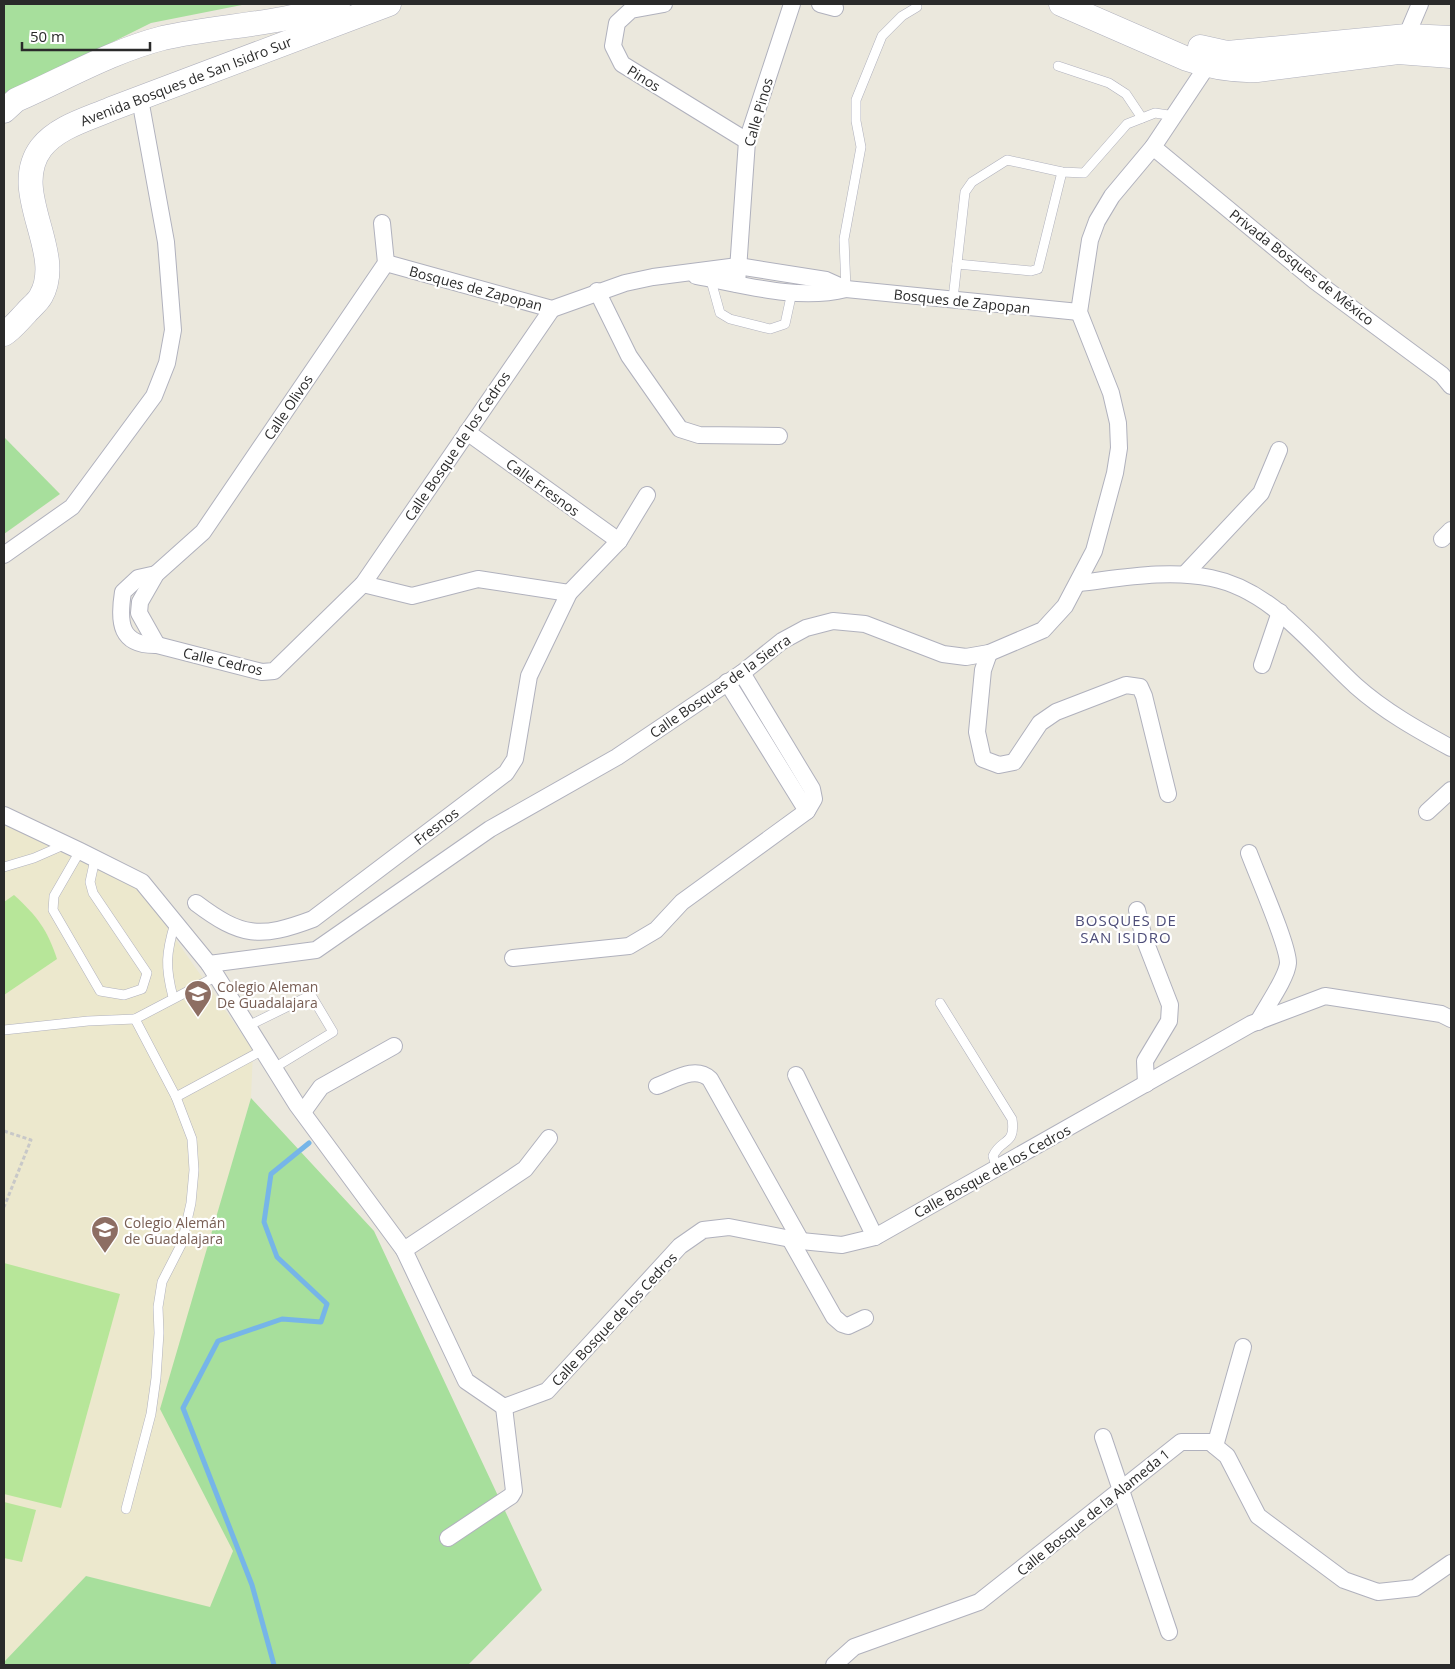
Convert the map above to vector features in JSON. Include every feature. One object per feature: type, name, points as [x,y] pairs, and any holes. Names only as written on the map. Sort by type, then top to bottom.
[{"type":"main road","name":"Avenida Bosques de San Isidro Sur","points":[[4,111],[16,100],[106,59],[163,38],[309,15],[338,4]]},
{"type":"main road","name":"Avenida Bosques de San Isidro Sur","points":[[4,334],[41,296],[47,277],[44,243],[30,181],[33,164],[42,147],[66,128],[389,4]]},
{"type":"main road","points":[[1061,4],[1187,59],[1209,58]]},
{"type":"main road","points":[[1102,4],[1192,45],[1209,58],[1241,70],[1256,70],[1403,44],[1451,38]]},
{"type":"main road","points":[[1403,44],[1451,56]]},
{"type":"street","name":"Pinos","points":[[664,4],[631,10],[618,23],[613,46],[622,64],[747,141]]},
{"type":"street","name":"Calle Pinos","points":[[737,284],[747,141],[792,4]]},
{"type":"street","points":[[1403,44],[1420,4]]},
{"type":"street","name":"Calle Bosques de la Sierra","points":[[213,970],[316,950],[490,829],[617,758],[742,672],[782,641],[806,628],[834,621],[866,624],[943,654],[966,656],[989,653],[1043,630],[1065,606],[1079,583],[1094,551],[1103,523],[1119,448],[1118,423],[1111,393],[1079,312],[1085,264],[1097,221],[1112,196],[1176,116],[1209,58]]},
{"type":"street","points":[[4,555],[72,506],[154,396],[167,364],[173,330],[166,242],[140,98]]},
{"type":"street","name":"Privada Bosques de México","points":[[1153,147],[1315,281],[1442,375],[1451,386]]},
{"type":"street","points":[[382,223],[386,263]]},
{"type":"street","name":"Bosques de Zapopan","points":[[386,263],[552,309],[597,291],[653,277],[682,273],[710,274],[738,266],[826,280],[846,289],[1079,312]]},
{"type":"street","name":"Calle Olivos","points":[[156,574],[202,532],[386,263]]},
{"type":"street","name":"Bosques de Zapopan","points":[[710,274],[737,284],[792,292],[824,295],[846,289]]},
{"type":"street","points":[[597,291],[630,356],[680,429],[699,435],[779,436]]},
{"type":"street","name":"Calle Bosque de los Cedros","points":[[363,584],[552,309]]},
{"type":"street","name":"Calle Fresnos","points":[[467,432],[619,541]]},
{"type":"street","points":[[1185,574],[1261,493],[1278,450]]},
{"type":"street","name":"Fresnos","points":[[196,903],[221,922],[251,933],[283,930],[313,919],[506,773],[515,759],[529,676],[569,593],[619,541],[647,495]]},
{"type":"street","points":[[156,574],[140,602],[139,613],[157,645],[141,645],[126,635],[120,614],[123,592],[138,578],[156,574]]},
{"type":"street","points":[[1079,583],[1143,576],[1185,574],[1213,578],[1237,586],[1280,612],[1356,686],[1378,704],[1451,748]]},
{"type":"street","points":[[363,584],[412,596],[478,579],[569,593]]},
{"type":"street","name":"Calle Cedros","points":[[157,645],[262,672],[274,671],[363,584]]},
{"type":"street","points":[[1262,665],[1280,612]]},
{"type":"street","points":[[989,653],[983,670],[977,732],[983,759],[999,766],[1014,762],[1040,723],[1056,712],[1126,686],[1140,687],[1144,696],[1168,794]]},
{"type":"street","points":[[514,958],[629,946],[656,930],[682,902],[806,811],[814,799],[812,789],[742,672]]},
{"type":"street","points":[[727,682],[806,811]]},
{"type":"street","points":[[1428,812],[1451,790]]},
{"type":"street","points":[[4,816],[74,847],[142,882],[213,970],[303,1112],[404,1250],[466,1381],[504,1407],[514,1491],[511,1496],[448,1538]]},
{"type":"street","points":[[1248,853],[1282,942],[1288,963],[1258,1022]]},
{"type":"street","points":[[1137,910],[1144,938],[1170,1005],[1170,1021],[1145,1061],[1146,1084]]},
{"type":"street","name":"Calle Bosque de los Cedros","points":[[504,1407],[547,1392],[680,1246],[703,1230],[729,1227],[796,1240],[842,1245],[875,1237],[1258,1022],[1325,996],[1441,1014],[1451,1019]]},
{"type":"street","points":[[303,1112],[321,1087],[394,1046]]},
{"type":"street","points":[[657,1086],[694,1072],[703,1073],[710,1079],[796,1240],[834,1317],[842,1324],[848,1326],[864,1318]]},
{"type":"street","points":[[796,1076],[875,1237]]},
{"type":"street","points":[[404,1250],[525,1169],[550,1138]]},
{"type":"street","points":[[1243,1347],[1215,1446],[1227,1456],[1258,1516],[1344,1580],[1378,1592],[1415,1588],[1451,1563]]},
{"type":"street","points":[[1103,1437],[1170,1632]]},
{"type":"street","name":"Calle Bosque de la Alameda 1","points":[[834,1665],[854,1646],[980,1602],[1181,1442],[1210,1442],[1215,1446]]},
{"type":"lane","points":[[846,289],[844,239],[861,147],[856,120],[856,100],[882,36],[902,16],[917,8]]},
{"type":"lane","points":[[1058,66],[1109,83],[1126,94],[1142,118]]},
{"type":"lane","points":[[953,299],[965,192],[972,182],[1007,160],[1062,172],[1084,173],[1126,124],[1155,113],[1176,116]]},
{"type":"lane","points":[[957,264],[1031,271],[1038,269],[1062,172]]},
{"type":"lane","points":[[710,274],[720,313],[730,319],[770,329],[784,324],[792,292]]},
{"type":"lane","points":[[74,847],[54,896],[53,910],[100,991],[124,995],[142,989],[147,972],[93,893],[90,882],[95,859]]},
{"type":"lane","points":[[5,865],[74,847]]},
{"type":"lane","points":[[173,998],[166,972],[167,951],[175,922]]},
{"type":"lane","points":[[4,1030],[88,1021],[135,1019],[173,998],[213,970]]},
{"type":"lane","points":[[248,1026],[311,995],[333,1032],[274,1068]]},
{"type":"lane","points":[[940,1003],[1012,1119],[1014,1131],[1010,1140],[995,1151],[993,1156],[997,1168]]},
{"type":"lane","points":[[126,1509],[151,1414],[160,1333],[158,1307],[162,1282],[182,1243],[191,1203],[194,1170],[192,1139],[176,1098],[135,1019]]},
{"type":"lane","points":[[176,1098],[263,1050]]},
{"type":"path","points":[[4,1131],[31,1140],[4,1208]]},
{"type":"shaded area","name":"Colegio Alemán de Guadalajara","points":[[4,824],[137,884],[253,1050],[251,1098],[161,1409],[233,1551],[210,1608],[86,1576],[4,1662]]},
{"type":"green space","points":[[4,4],[247,4],[151,23],[4,96]]},
{"type":"green space","points":[[4,437],[60,494],[4,534]]},
{"type":"green space","points":[[14,895],[29,910],[45,931],[57,959],[4,995],[4,902]]},
{"type":"green space","points":[[251,1098],[374,1231],[542,1590],[468,1665],[4,1665],[4,1662],[86,1576],[210,1607],[233,1551],[160,1409]]},
{"type":"green space","points":[[4,1263],[120,1294],[61,1508],[4,1494]]},
{"type":"green space","points":[[4,1502],[36,1510],[22,1562],[4,1558]]},
{"type":"waterway","points":[[274,1665],[252,1585],[183,1408],[218,1341],[282,1319],[321,1322],[327,1304],[277,1257],[264,1222],[271,1174],[309,1143]]},
{"type":"place","name":"Colegio Aleman De Guadalajara","points":[[198,1018]]},
{"type":"place","name":"Colegio Alemán de Guadalajara","points":[[105,1254]]},
{"type":"district","name":"BOSQUES DE SAN ISIDRO","points":[[1126,928]]}]
